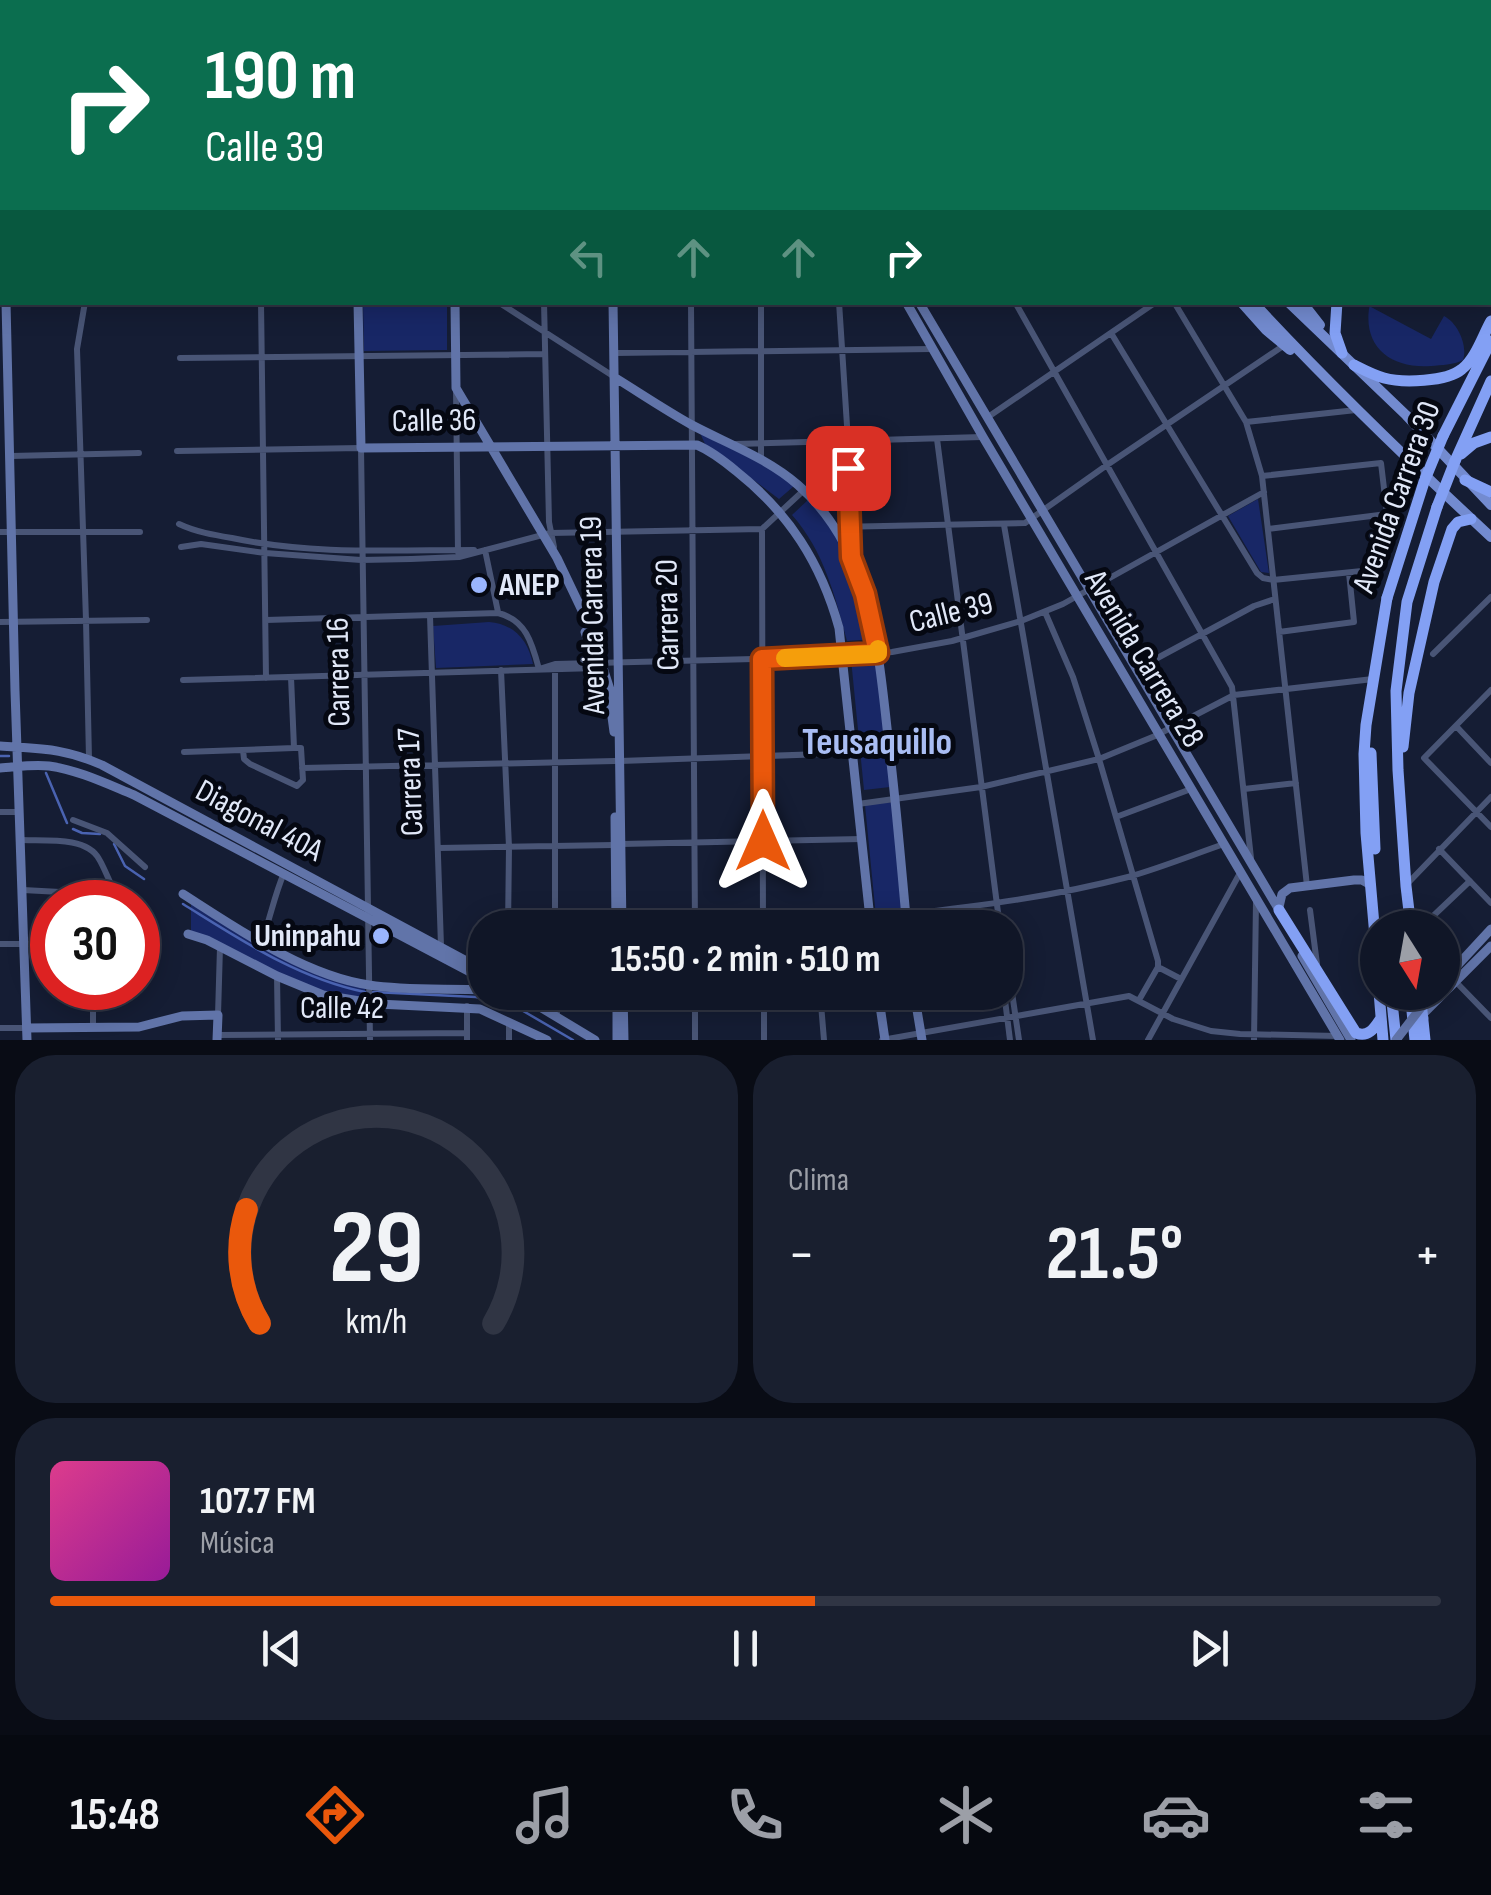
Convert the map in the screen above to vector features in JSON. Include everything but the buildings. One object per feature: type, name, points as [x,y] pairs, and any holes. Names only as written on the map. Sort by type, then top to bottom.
[{"type":"highway","points":[[1337,305],[1334,325],[1342,353]]},
{"type":"highway","points":[[1354,365],[1378,377],[1395,380],[1455,374],[1468,363],[1491,321]]},
{"type":"highway","name":"Avenida Carrera 30","points":[[1372,910],[1364,754],[1387,598],[1430,465],[1491,341]]},
{"type":"highway","name":"Avenida Carrera 30","points":[[1407,910],[1396,680],[1408,602],[1436,506],[1490,384]]},
{"type":"highway","points":[[1459,456],[1480,440],[1491,437]]},
{"type":"highway","points":[[1465,480],[1491,492]]},
{"type":"highway","points":[[1398,770],[1415,665],[1434,582],[1452,530],[1458,522],[1471,519]]},
{"type":"highway","name":"Avenida Carrera 30","points":[[1374,678],[1372,762],[1379,910]]},
{"type":"highway","points":[[1279,910],[1356,1033],[1370,1032],[1381,1018]]},
{"type":"highway","points":[[1380,1010],[1383,1040]]},
{"type":"highway","points":[[1393,1010],[1396,1040]]},
{"type":"highway","points":[[1412,1010],[1414,1040]]},
{"type":"highway","points":[[1422,1010],[1426,1040]]},
{"type":"main road","points":[[3,305],[27,1040]]},
{"type":"main road","name":"Carrera 16","points":[[358,305],[360,448]]},
{"type":"main road","points":[[455,305],[456,388],[546,533],[578,605],[616,718]]},
{"type":"main road","name":"Avenida Carrera 19","points":[[613,305],[619,910]]},
{"type":"main road","name":"Avenida Carrera 28","points":[[908,305],[1256,900],[1347,1038]]},
{"type":"main road","name":"Avenida Carrera 28","points":[[921,305],[1279,910],[1347,1038]]},
{"type":"main road","points":[[1244,305],[1316,370]]},
{"type":"main road","points":[[1256,305],[1356,410],[1491,537]]},
{"type":"main road","points":[[1291,305],[1491,505]]},
{"type":"main road","points":[[1304,305],[1342,353]]},
{"type":"main road","points":[[614,377],[789,477],[834,527],[851,557],[865,594],[878,653],[906,910]]},
{"type":"main road","points":[[691,444],[702,446],[730,466],[781,512],[810,553],[823,581],[844,656],[869,910]]},
{"type":"main road","name":"Calle 36","points":[[360,448],[691,444]]},
{"type":"main road","name":"Diagonal 40A","points":[[0,746],[57,750],[88,759],[468,971]]},
{"type":"main road","name":"Diagonal 40A","points":[[0,768],[56,768],[108,784],[369,907],[468,961]]},
{"type":"main road","points":[[1279,910],[1285,890],[1354,880],[1370,886]]},
{"type":"main road","points":[[182,894],[260,942],[325,972],[370,987],[468,990],[467,1005]]},
{"type":"main road","points":[[1460,963],[1491,929]]},
{"type":"main road","points":[[188,934],[323,994],[370,1002],[467,1005],[491,1012],[546,1040]]},
{"type":"main road","points":[[1460,976],[1491,946]]},
{"type":"main road","points":[[544,1010],[595,1040]]},
{"type":"main road","points":[[620,1010],[620,1040]]},
{"type":"main road","points":[[880,1010],[884,1040]]},
{"type":"main road","points":[[917,1010],[922,1037]]},
{"type":"main road","points":[[1396,1040],[1419,1010]]},
{"type":"main road","points":[[1423,1014],[1427,1010]]},
{"type":"main road","points":[[27,1028],[144,1027],[176,1017],[218,1016],[217,1037]]},
{"type":"street","points":[[84,305],[76,344],[88,759]]},
{"type":"street","points":[[262,305],[266,678]]},
{"type":"street","points":[[502,305],[614,377]]},
{"type":"street","points":[[544,305],[546,533]]},
{"type":"street","name":"Carrera 20","points":[[691,305],[695,910]]},
{"type":"street","points":[[760,459],[761,305]]},
{"type":"street","points":[[838,305],[851,557]]},
{"type":"street","points":[[1017,305],[1232,686],[1252,864]]},
{"type":"street","points":[[988,417],[1152,305]]},
{"type":"street","points":[[1176,305],[1246,422],[1262,476],[1307,886]]},
{"type":"street","points":[[1111,333],[1262,578],[1372,570]]},
{"type":"street","points":[[834,527],[1025,523],[1284,345]]},
{"type":"street","points":[[614,352],[932,349]]},
{"type":"street","points":[[180,358],[545,354]]},
{"type":"street","points":[[456,388],[458,553]]},
{"type":"street","points":[[1246,422],[1356,410]]},
{"type":"street","points":[[730,444],[983,437]]},
{"type":"street","points":[[937,438],[998,910]]},
{"type":"street","name":"Calle 36","points":[[178,452],[360,448]]},
{"type":"street","name":"Carrera 16","points":[[360,448],[370,1036]]},
{"type":"street","points":[[11,456],[139,452]]},
{"type":"street","points":[[1262,476],[1380,463],[1388,514],[1268,529]]},
{"type":"street","points":[[181,547],[194,544],[361,556],[411,555],[485,550],[546,533],[762,529],[804,490]]},
{"type":"street","name":"Calle 39","points":[[183,680],[539,669],[844,656],[914,649],[1044,612],[1264,492]]},
{"type":"street","points":[[179,524],[264,549]]},
{"type":"street","points":[[1004,525],[1093,1040]]},
{"type":"street","points":[[762,529],[763,910]]},
{"type":"street","points":[[0,532],[140,532]]},
{"type":"street","points":[[216,546],[218,535]]},
{"type":"street","points":[[485,550],[498,613]]},
{"type":"street","points":[[1279,632],[1354,622],[1349,573]]},
{"type":"street","points":[[1433,654],[1491,597]]},
{"type":"street","points":[[1138,669],[1276,598]]},
{"type":"street","points":[[1044,612],[1073,678],[1158,966],[1140,1000]]},
{"type":"street","points":[[266,620],[498,613],[515,620],[526,632],[539,669]]},
{"type":"street","name":"Carrera 17","points":[[430,616],[441,946]]},
{"type":"street","points":[[0,622],[147,620]]},
{"type":"street","points":[[555,666],[555,910]]},
{"type":"street","points":[[501,670],[508,910]]},
{"type":"street","points":[[291,677],[294,748]]},
{"type":"street","points":[[858,804],[981,788],[1099,759],[1159,734],[1234,695],[1374,678]]},
{"type":"street","points":[[1491,690],[1424,758],[1491,827]]},
{"type":"street","points":[[1456,726],[1491,763]]},
{"type":"street","points":[[184,752],[301,748],[303,780],[300,785],[290,784],[250,764],[244,759],[243,750]]},
{"type":"street","points":[[302,768],[853,753]]},
{"type":"street","points":[[1244,789],[1296,783]]},
{"type":"street","points":[[1116,817],[1192,789]]},
{"type":"street","points":[[1406,886],[1491,797]]},
{"type":"street","points":[[0,812],[20,812]]},
{"type":"street","points":[[73,820],[107,833],[145,867]]},
{"type":"street","points":[[438,848],[862,839]]},
{"type":"street","points":[[22,840],[86,846],[93,850],[109,880]]},
{"type":"street","points":[[946,910],[1066,892],[1132,876],[1224,844]]},
{"type":"street","points":[[1439,848],[1491,903]]},
{"type":"street","points":[[1404,854],[1410,866],[1424,864]]},
{"type":"street","points":[[260,942],[287,869]]},
{"type":"street","points":[[1148,1040],[1241,872]]},
{"type":"street","points":[[1439,910],[1470,881]]},
{"type":"street","points":[[23,890],[30,890]]},
{"type":"street","points":[[1254,1037],[1256,900]]},
{"type":"street","points":[[1310,910],[1318,970]]},
{"type":"street","points":[[0,944],[30,944]]},
{"type":"street","points":[[218,1016],[220,948]]},
{"type":"street","points":[[1158,966],[1181,979]]},
{"type":"street","points":[[277,976],[278,1037]]},
{"type":"street","points":[[1460,986],[1491,1018]]},
{"type":"street","points":[[884,1040],[922,1037],[1129,996],[1173,1019],[1211,1031],[1254,1037],[1347,1038]]},
{"type":"street","points":[[467,1005],[467,1036]]},
{"type":"street","points":[[93,1010],[93,1028]]},
{"type":"street","points":[[557,1010],[557,1018]]},
{"type":"street","points":[[695,1010],[695,1040]]},
{"type":"street","points":[[764,1010],[764,1040]]},
{"type":"street","points":[[822,1010],[824,1040]]},
{"type":"street","points":[[1010,1010],[1020,1040]]},
{"type":"street","points":[[1010,1040],[1011,1010]]},
{"type":"street","points":[[509,1021],[509,1040]]},
{"type":"street","points":[[0,1028],[27,1028]]},
{"type":"street","name":"Calle 42","points":[[217,1037],[467,1036]]},
{"type":"shaded area","points":[[363,305],[447,305],[447,350],[364,351]]},
{"type":"shaded area","points":[[1372,305],[1431,339],[1444,316],[1461,335],[1463,360],[1416,366],[1391,359],[1375,343],[1368,318]]},
{"type":"shaded area","points":[[700,433],[762,462],[794,486],[779,499],[705,444]]},
{"type":"shaded area","points":[[810,498],[855,568],[874,639],[847,641],[820,559],[792,515]]},
{"type":"shaded area","points":[[1258,499],[1269,573],[1261,572],[1228,516]]},
{"type":"shaded area","points":[[489,622],[506,626],[518,635],[533,664],[436,668],[433,626]]},
{"type":"shaded area","points":[[876,658],[890,787],[864,790],[851,659]]},
{"type":"shaded area","points":[[892,802],[902,910],[875,910],[865,805]]},
{"type":"shaded area","points":[[191,903],[254,943],[365,988],[366,999],[327,993],[297,982],[191,931]]},
{"type":"waterway","points":[[0,756],[9,756]]},
{"type":"waterway","points":[[46,773],[67,823]]},
{"type":"waterway","points":[[73,829],[100,834]]},
{"type":"waterway","points":[[114,844],[125,866],[144,879]]},
{"type":"waterway","points":[[183,904],[293,967],[365,992]]},
{"type":"waterway","points":[[373,992],[476,997],[518,1008],[573,1040]]},
{"type":"slow traffic","points":[[785,658],[875,654],[878,649]]},
{"type":"place","name":"ANEP","points":[[479,585]]},
{"type":"place","name":"Uninpahu","points":[[381,936]]},
{"type":"district","name":"Teusaquillo","points":[[877,742]]},
{"type":"route","points":[[763,841],[762,659],[878,653],[865,594],[851,557],[848,468]]}]
